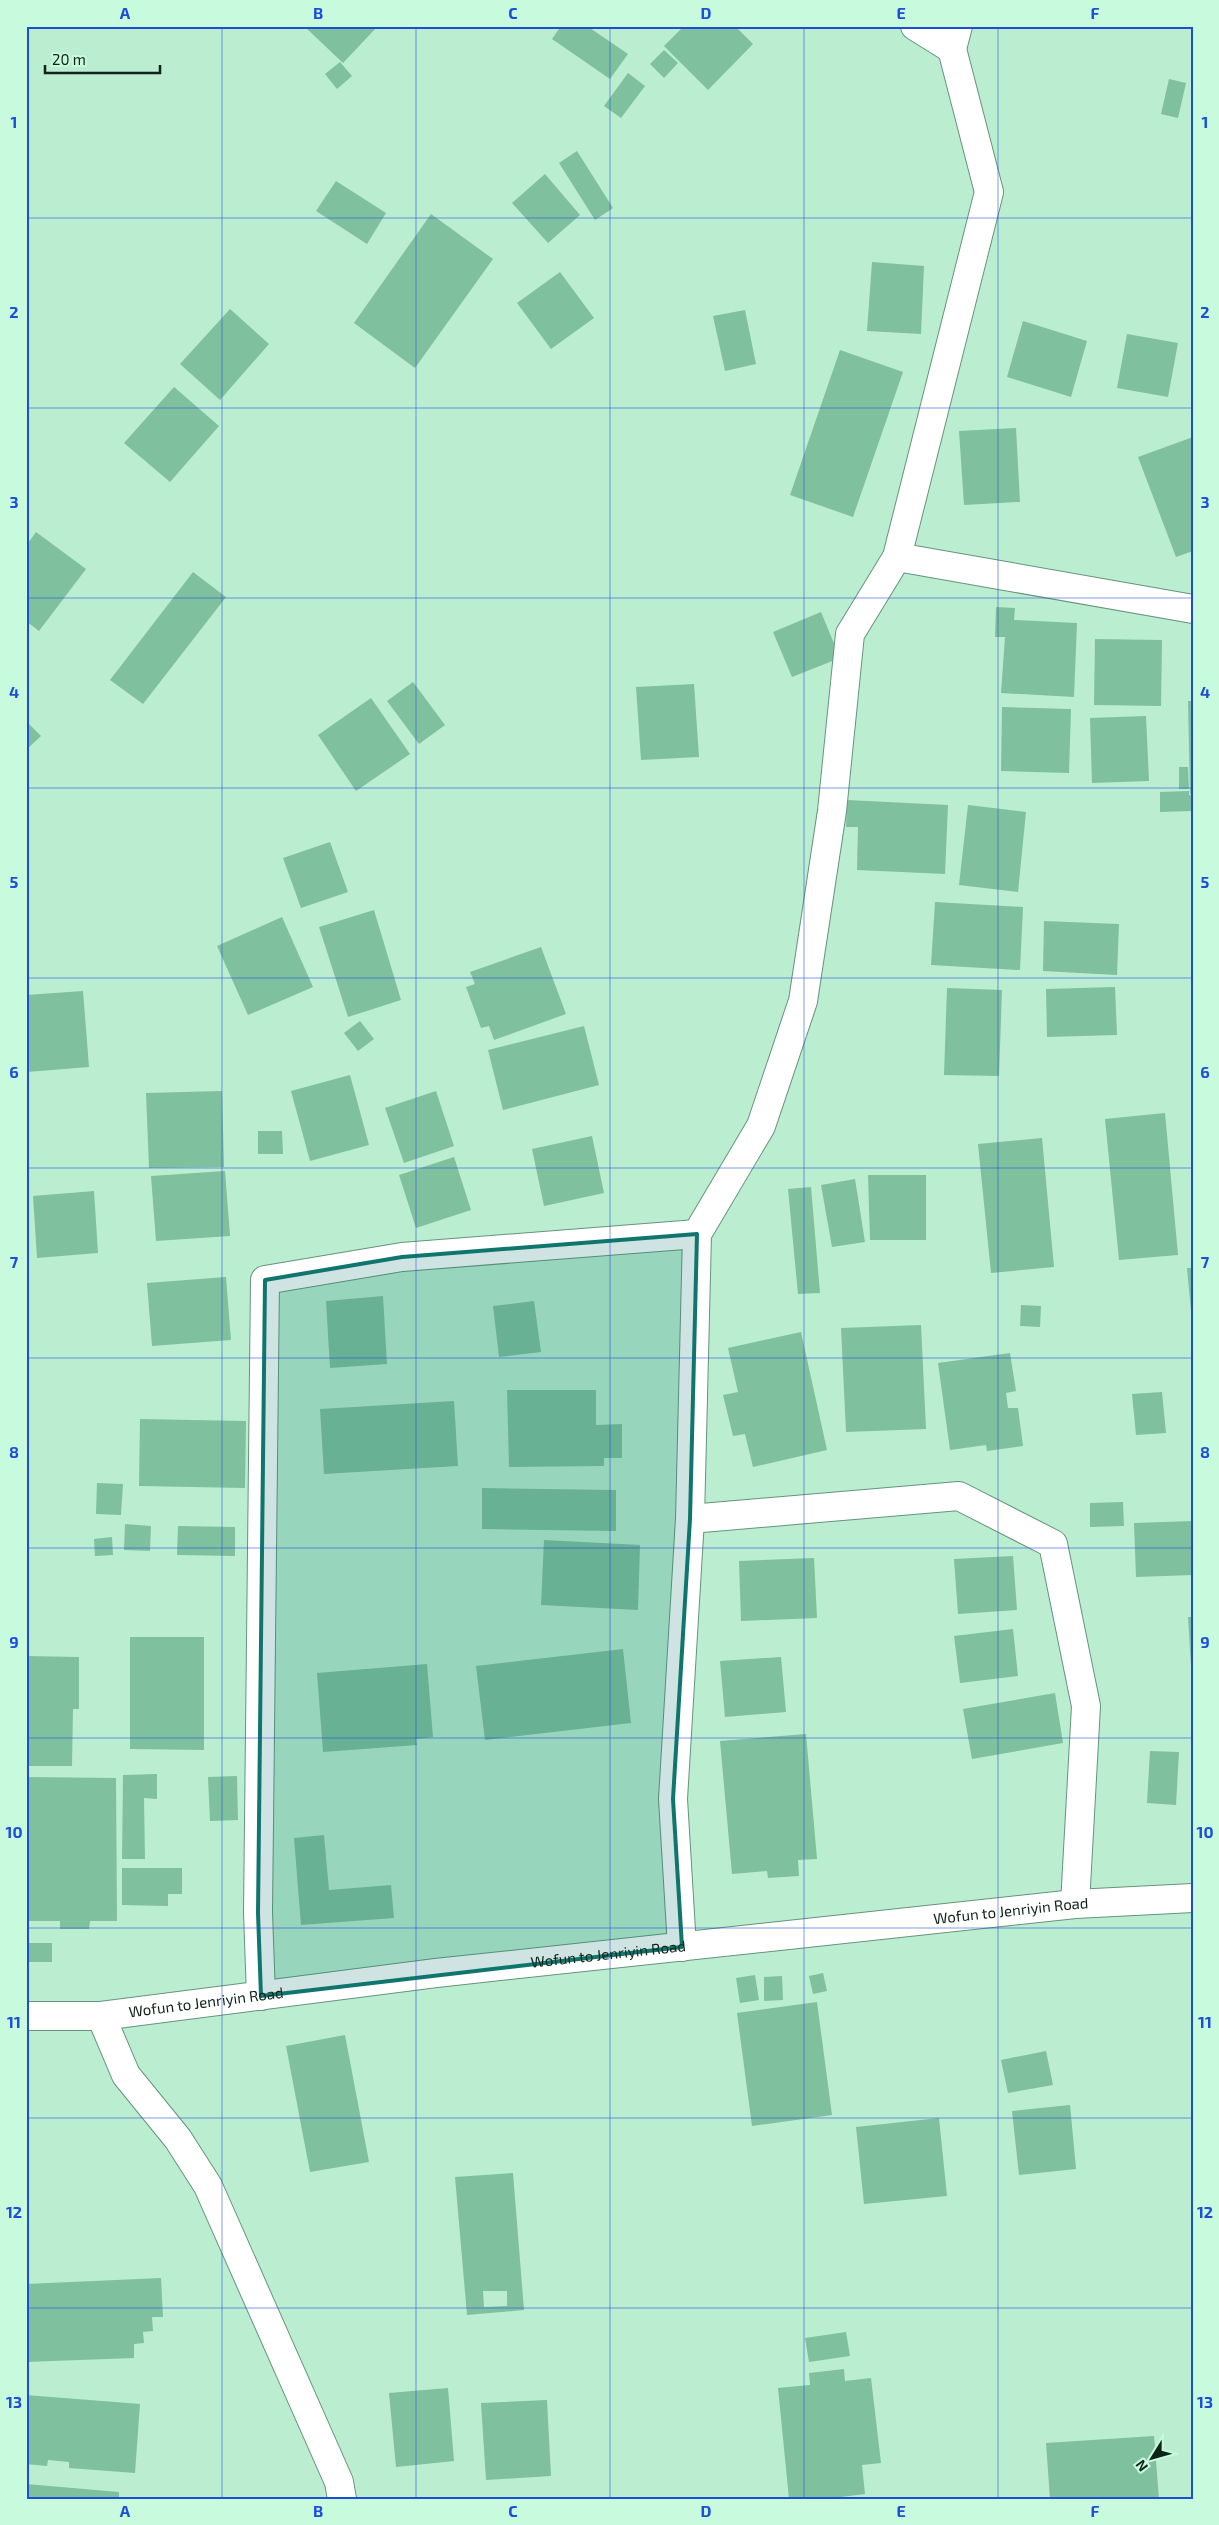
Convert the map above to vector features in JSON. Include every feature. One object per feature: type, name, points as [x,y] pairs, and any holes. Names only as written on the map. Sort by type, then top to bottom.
[{"type":"street","points":[[682,1947],[673,1799],[690,1519],[697,1234],[761,1126],[803,1001],[832,812],[850,634],[897,557],[989,192],[955,38],[915,26]]},
{"type":"street","points":[[897,557],[1193,609]]},
{"type":"street","points":[[260,1996],[258,1913],[265,1280],[402,1258],[697,1234]]},
{"type":"street","points":[[690,1519],[959,1496],[1053,1544],[1086,1706],[1075,1904]]},
{"type":"street","name":"Wofun to Jenriyin Road","points":[[26,2016],[102,2016],[436,1973],[1075,1904],[1193,1898]]},
{"type":"street","points":[[102,2016],[126,2075],[178,2139],[208,2186],[339,2482],[342,2499]]},
{"type":"highlighted area","points":[[697,1234],[690,1519],[673,1799],[682,1947],[261,1996],[258,1913],[265,1280],[402,1257]]},
{"type":"building","points":[[304,26],[376,26],[377,27],[343,63]]},
{"type":"building","points":[[561,26],[587,26],[628,54],[610,79],[552,39]]},
{"type":"building","points":[[684,26],[735,26],[753,44],[708,90],[664,46]]},
{"type":"building","points":[[664,50],[678,63],[664,78],[650,64]]},
{"type":"building","points":[[340,62],[352,76],[337,89],[325,74]]},
{"type":"building","points":[[628,73],[645,86],[621,118],[604,106]]},
{"type":"building","points":[[1169,79],[1186,83],[1178,118],[1161,114]]},
{"type":"building","points":[[577,151],[613,208],[595,220],[559,163]]},
{"type":"building","points":[[545,174],[580,215],[548,243],[512,203]]},
{"type":"building","points":[[336,181],[386,213],[367,244],[316,211]]},
{"type":"building","points":[[431,214],[493,259],[415,368],[354,323]]},
{"type":"building","points":[[872,262],[924,266],[921,334],[867,331]]},
{"type":"building","points":[[560,272],[594,318],[551,349],[517,303]]},
{"type":"building","points":[[230,309],[269,344],[220,400],[180,364]]},
{"type":"building","points":[[745,310],[756,364],[725,371],[713,316]]},
{"type":"building","points":[[1023,321],[1087,341],[1071,397],[1007,377]]},
{"type":"building","points":[[1127,334],[1178,343],[1168,397],[1117,388]]},
{"type":"building","points":[[840,350],[903,372],[853,517],[790,495]]},
{"type":"building","points":[[174,387],[219,426],[170,482],[124,443]]},
{"type":"building","points":[[1016,428],[1020,502],[964,505],[959,431]]},
{"type":"building","points":[[1193,437],[1193,551],[1176,557],[1138,457]]},
{"type":"building","points":[[36,532],[86,569],[39,631],[26,621],[26,546]]},
{"type":"building","points":[[193,572],[226,597],[143,704],[110,680]]},
{"type":"building","points":[[996,607],[1015,608],[1014,620],[1077,623],[1074,697],[1001,693],[1005,637],[995,637]]},
{"type":"building","points":[[821,612],[840,658],[792,677],[773,632]]},
{"type":"building","points":[[1095,639],[1162,640],[1161,706],[1094,705]]},
{"type":"building","points":[[413,682],[445,725],[419,744],[387,701]]},
{"type":"building","points":[[694,684],[699,757],[641,760],[636,687]]},
{"type":"building","points":[[371,698],[410,754],[356,791],[318,735]]},
{"type":"building","points":[[1188,701],[1193,701],[1193,794],[1190,794]]},
{"type":"building","points":[[1002,707],[1071,709],[1069,773],[1001,771]]},
{"type":"building","points":[[1146,716],[1149,781],[1092,783],[1090,718]]},
{"type":"building","points":[[26,721],[41,736],[26,750]]},
{"type":"building","points":[[1179,767],[1188,767],[1189,789],[1179,789]]},
{"type":"building","points":[[1189,791],[1189,795],[1193,795],[1193,811],[1160,812],[1160,792]]},
{"type":"building","points":[[847,800],[948,805],[945,874],[857,870],[858,827],[846,827]]},
{"type":"building","points":[[968,805],[1026,812],[1018,892],[959,885]]},
{"type":"building","points":[[330,842],[348,892],[301,908],[283,858]]},
{"type":"building","points":[[935,902],[1023,907],[1020,970],[931,965]]},
{"type":"building","points":[[374,910],[401,1000],[348,1017],[319,927]]},
{"type":"building","points":[[282,917],[313,987],[248,1015],[217,946]]},
{"type":"building","points":[[1044,921],[1119,924],[1117,975],[1043,971]]},
{"type":"building","points":[[541,947],[566,1014],[494,1040],[489,1026],[481,1028],[466,987],[475,984],[470,972]]},
{"type":"building","points":[[1115,987],[1117,1035],[1047,1037],[1046,989]]},
{"type":"building","points":[[947,988],[1002,990],[999,1076],[944,1075]]},
{"type":"building","points":[[83,991],[89,1067],[27,1072],[26,995]]},
{"type":"building","points":[[360,1021],[374,1039],[358,1051],[344,1033]]},
{"type":"building","points":[[584,1026],[599,1085],[503,1110],[488,1050]]},
{"type":"building","points":[[350,1075],[369,1145],[310,1161],[291,1091]]},
{"type":"building","points":[[222,1091],[224,1167],[149,1168],[146,1093]]},
{"type":"building","points":[[436,1091],[454,1146],[404,1163],[385,1108]]},
{"type":"building","points":[[1165,1113],[1178,1255],[1119,1260],[1105,1119]]},
{"type":"building","points":[[258,1131],[282,1131],[283,1154],[258,1154]]},
{"type":"building","points":[[592,1136],[604,1193],[544,1206],[532,1149]]},
{"type":"building","points":[[1042,1138],[1054,1267],[991,1273],[978,1144]]},
{"type":"building","points":[[454,1157],[471,1210],[416,1228],[399,1175]]},
{"type":"building","points":[[225,1171],[230,1236],[156,1241],[151,1176]]},
{"type":"building","points":[[868,1175],[926,1175],[926,1240],[870,1240]]},
{"type":"building","points":[[855,1179],[865,1242],[832,1247],[821,1185]]},
{"type":"building","points":[[811,1187],[820,1293],[798,1294],[788,1189]]},
{"type":"building","points":[[94,1191],[98,1253],[37,1258],[33,1196]]},
{"type":"building","points":[[1187,1268],[1193,1268],[1193,1310],[1191,1311]]},
{"type":"building","points":[[226,1277],[231,1340],[152,1346],[147,1283]]},
{"type":"building","points":[[383,1296],[387,1364],[330,1368],[326,1301]]},
{"type":"building","points":[[534,1301],[541,1352],[499,1357],[493,1306]]},
{"type":"building","points":[[1021,1305],[1041,1306],[1040,1327],[1020,1326]]},
{"type":"building","points":[[921,1325],[926,1429],[846,1432],[841,1328]]},
{"type":"building","points":[[801,1332],[827,1450],[753,1467],[745,1434],[733,1436],[723,1395],[738,1392],[728,1348]]},
{"type":"building","points":[[1010,1353],[1016,1391],[1006,1393],[1008,1408],[1018,1408],[1023,1446],[987,1451],[986,1445],[950,1450],[938,1363]]},
{"type":"building","points":[[507,1390],[596,1390],[596,1425],[622,1424],[622,1458],[604,1458],[604,1466],[509,1467]]},
{"type":"building","points":[[1162,1392],[1166,1433],[1136,1435],[1132,1394]]},
{"type":"building","points":[[454,1401],[458,1466],[324,1474],[320,1409]]},
{"type":"building","points":[[140,1419],[246,1421],[245,1488],[139,1486]]},
{"type":"building","points":[[97,1483],[123,1484],[121,1515],[96,1514]]},
{"type":"building","points":[[482,1488],[616,1490],[616,1531],[482,1529]]},
{"type":"building","points":[[1123,1502],[1124,1526],[1090,1527],[1090,1503]]},
{"type":"building","points":[[1193,1521],[1193,1575],[1136,1577],[1134,1523]]},
{"type":"building","points":[[125,1524],[151,1526],[150,1551],[124,1550]]},
{"type":"building","points":[[178,1526],[235,1527],[235,1556],[177,1555]]},
{"type":"building","points":[[112,1537],[113,1555],[95,1556],[94,1539]]},
{"type":"building","points":[[544,1540],[640,1545],[638,1610],[541,1605]]},
{"type":"building","points":[[1013,1556],[1017,1610],[958,1614],[954,1559]]},
{"type":"building","points":[[814,1558],[817,1618],[741,1621],[739,1561]]},
{"type":"building","points":[[1188,1617],[1193,1617],[1193,1666],[1191,1666]]},
{"type":"building","points":[[1013,1629],[1018,1676],[960,1683],[954,1636]]},
{"type":"building","points":[[130,1637],[204,1637],[204,1750],[130,1749]]},
{"type":"building","points":[[623,1649],[631,1723],[485,1740],[476,1666]]},
{"type":"building","points":[[26,1656],[79,1657],[79,1709],[73,1709],[72,1766],[26,1766]]},
{"type":"building","points":[[781,1657],[786,1712],[725,1717],[720,1661]]},
{"type":"building","points":[[427,1664],[433,1737],[416,1739],[417,1745],[323,1752],[317,1673]]},
{"type":"building","points":[[1055,1693],[1063,1743],[972,1759],[963,1709]]},
{"type":"building","points":[[806,1734],[817,1859],[798,1860],[799,1876],[768,1878],[767,1871],[732,1874],[720,1741]]},
{"type":"building","points":[[1150,1751],[1179,1752],[1176,1805],[1147,1803]]},
{"type":"building","points":[[157,1774],[157,1799],[144,1798],[145,1859],[122,1859],[123,1775]]},
{"type":"building","points":[[237,1776],[238,1820],[210,1821],[208,1777]]},
{"type":"building","points":[[26,1777],[116,1778],[117,1921],[90,1921],[89,1929],[60,1929],[60,1921],[26,1921]]},
{"type":"building","points":[[324,1835],[329,1890],[391,1885],[394,1918],[301,1925],[294,1838]]},
{"type":"building","points":[[122,1868],[182,1868],[182,1894],[168,1894],[168,1906],[122,1905]]},
{"type":"building","points":[[26,1943],[52,1943],[52,1962],[26,1962]]},
{"type":"building","points":[[823,1973],[827,1991],[813,1994],[809,1976]]},
{"type":"building","points":[[755,1975],[759,2000],[740,2003],[736,1978]]},
{"type":"building","points":[[782,1976],[783,2000],[764,2001],[764,1977]]},
{"type":"building","points":[[817,2002],[832,2115],[752,2126],[737,2013]]},
{"type":"building","points":[[345,2035],[369,2162],[310,2172],[286,2046]]},
{"type":"building","points":[[1046,2051],[1053,2085],[1008,2093],[1001,2060]]},
{"type":"building","points":[[1070,2105],[1076,2169],[1019,2175],[1012,2111]]},
{"type":"building","points":[[939,2118],[947,2196],[864,2204],[856,2127]]},
{"type":"building","points":[[513,2173],[524,2310],[467,2315],[455,2177]],"holes":[[[483,2291],[507,2291],[507,2306],[484,2307]]]},
{"type":"building","points":[[161,2278],[163,2317],[152,2317],[153,2331],[143,2332],[144,2343],[134,2344],[134,2358],[26,2362],[26,2284]]},
{"type":"building","points":[[846,2332],[850,2356],[809,2362],[805,2338]]},
{"type":"building","points":[[844,2369],[845,2381],[871,2378],[881,2463],[862,2465],[865,2494],[825,2499],[789,2499],[778,2388],[810,2385],[809,2373]]},
{"type":"building","points":[[448,2388],[454,2461],[396,2467],[389,2393]]},
{"type":"building","points":[[26,2395],[140,2404],[135,2473],[69,2468],[69,2462],[48,2460],[47,2466],[26,2464]]},
{"type":"building","points":[[547,2400],[551,2476],[486,2480],[481,2403]]},
{"type":"building","points":[[1154,2436],[1159,2499],[1050,2499],[1046,2443]]},
{"type":"building","points":[[26,2484],[119,2492],[119,2499],[26,2499]]}]
